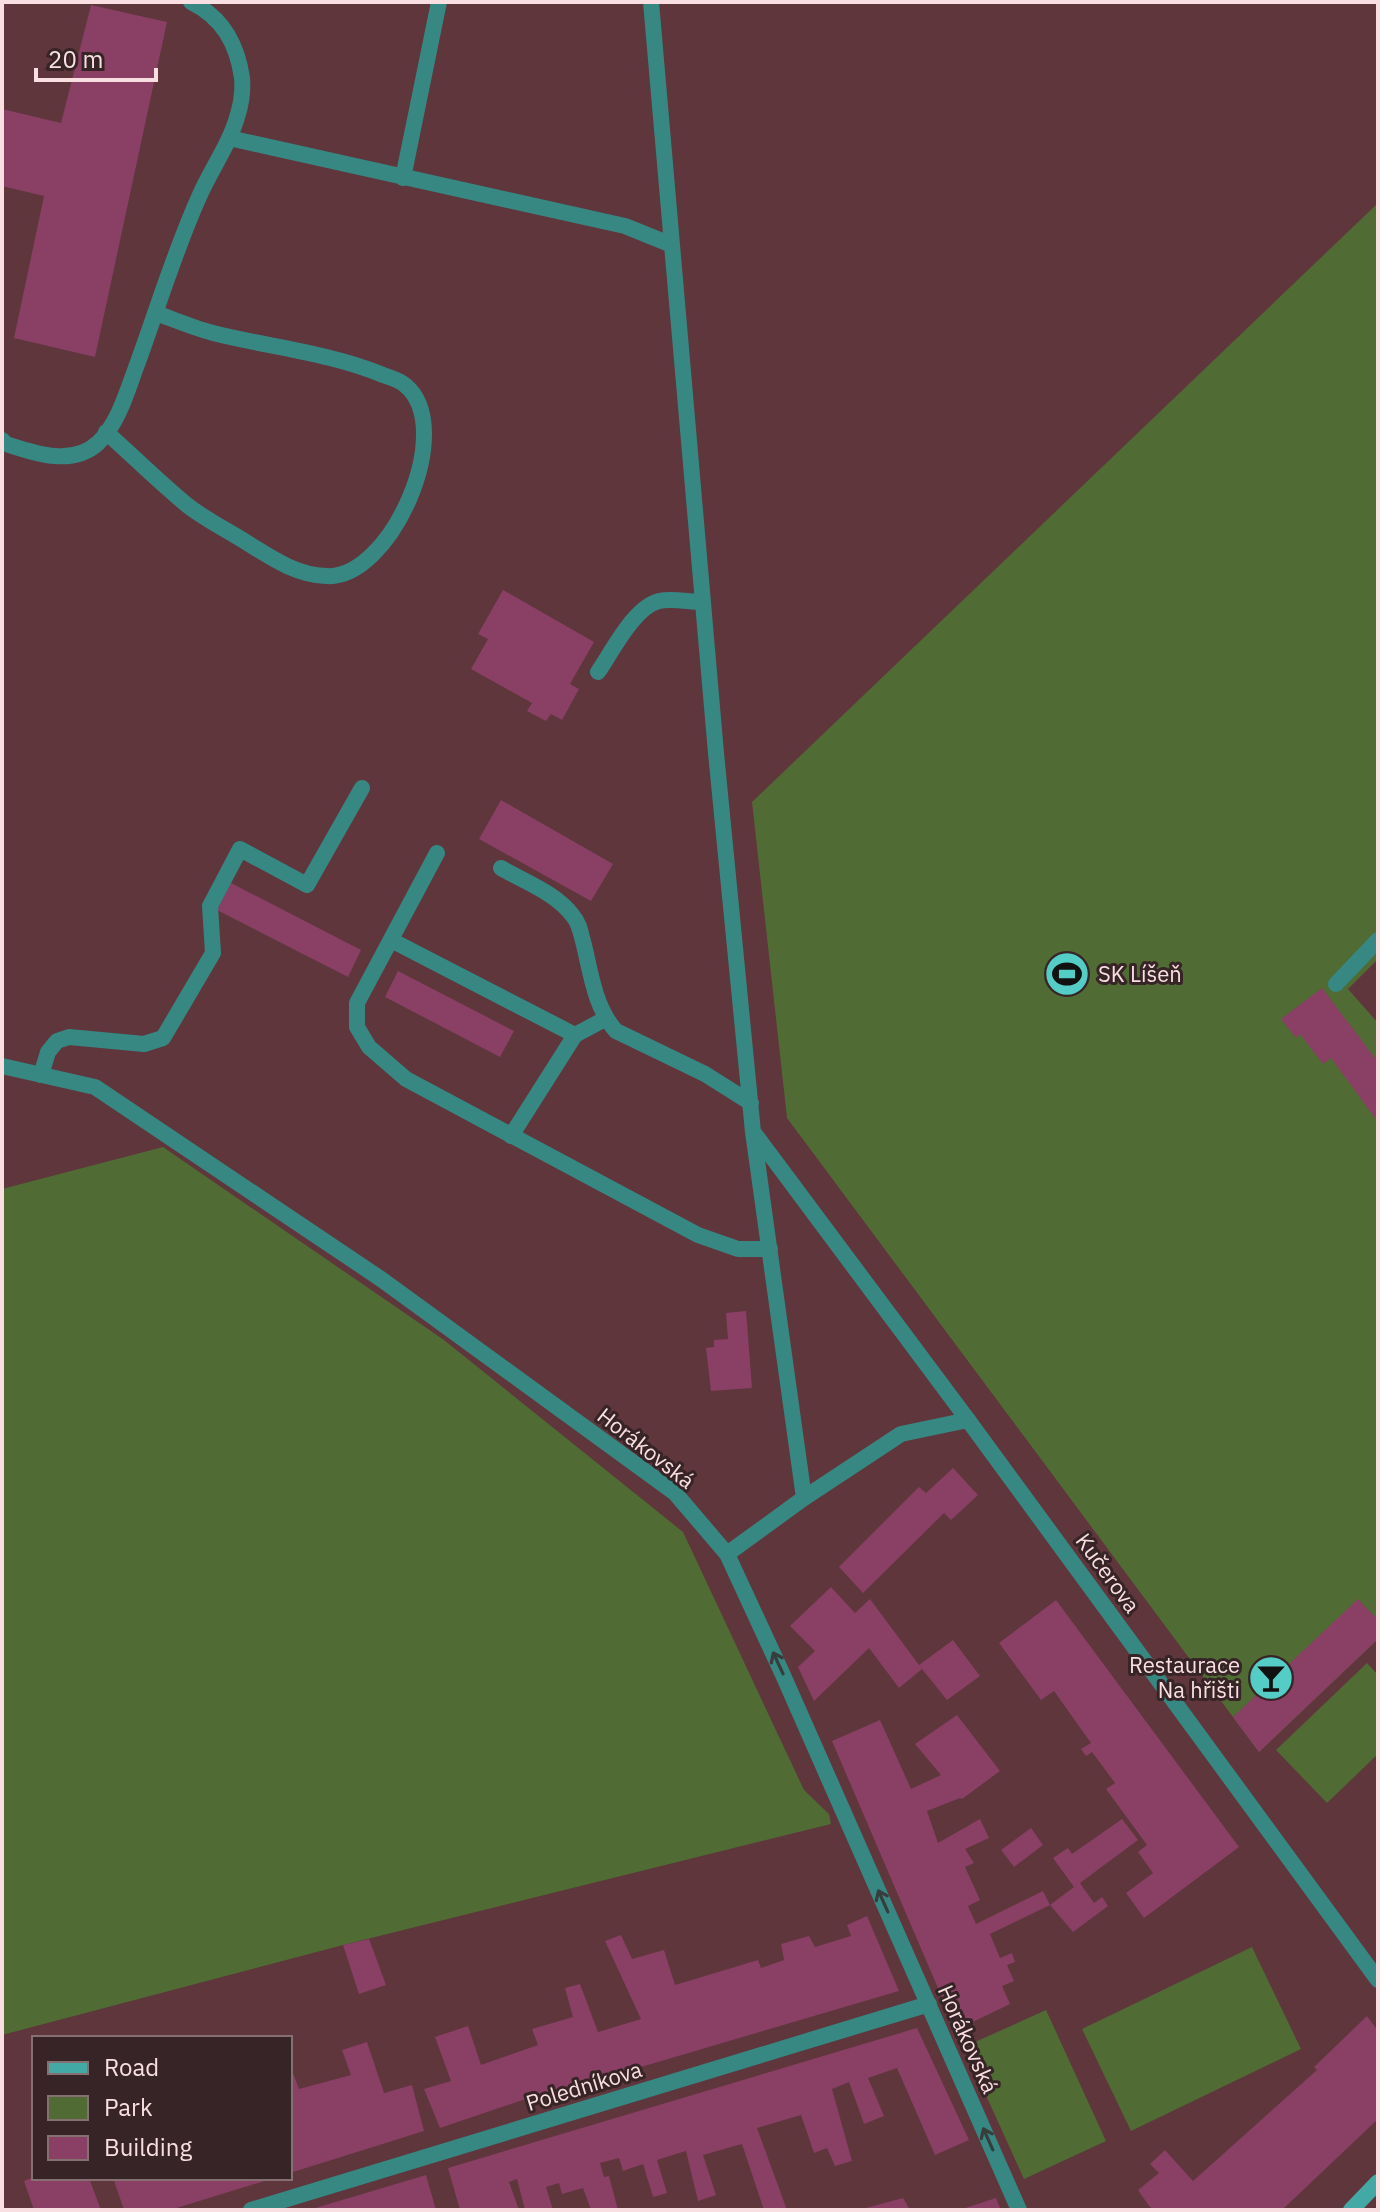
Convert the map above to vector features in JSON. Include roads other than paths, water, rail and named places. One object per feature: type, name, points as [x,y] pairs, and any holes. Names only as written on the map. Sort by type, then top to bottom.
[{"type":"street","points":[[2,440],[39,454],[71,457],[97,445],[130,383],[198,198],[239,113],[242,80],[223,24],[191,2]]},
{"type":"street","points":[[403,178],[439,2]]},
{"type":"street","points":[[651,2],[753,1132],[804,1498]]},
{"type":"street","points":[[229,138],[625,226],[672,245]]},
{"type":"street","points":[[106,432],[190,507],[286,567],[325,577],[345,575],[362,566],[382,544],[413,494],[424,454],[423,413],[416,396],[404,383],[360,365],[210,332],[156,313]]},
{"type":"street","points":[[598,672],[646,607],[659,601],[703,602]]},
{"type":"street","points":[[41,1075],[48,1052],[57,1041],[69,1037],[144,1044],[163,1038],[213,953],[210,906],[240,849],[307,885],[362,788]]},
{"type":"street","points":[[437,853],[357,1003],[357,1027],[369,1047],[406,1079],[698,1235],[738,1249],[770,1249]]},
{"type":"street","points":[[501,868],[557,900],[574,917],[580,928],[595,992],[605,1019],[616,1031],[705,1074],[751,1103]]},
{"type":"street","points":[[391,940],[575,1035]]},
{"type":"street","points":[[1336,984],[1378,940]]},
{"type":"street","points":[[511,1136],[575,1035],[605,1019]]},
{"type":"street","name":"Horákovská","points":[[2,1066],[95,1087],[381,1279],[675,1493],[727,1554],[1019,2210]]},
{"type":"street","name":"Kučerova","points":[[753,1132],[1378,1980]]},
{"type":"street","points":[[727,1554],[901,1434],[968,1420]]},
{"type":"street","name":"Poledníkova","points":[[251,2210],[929,2004]]},
{"type":"street","points":[[1351,2210],[1378,2182]]},
{"type":"place","name":"SK Líšeň","points":[[1067,974]]},
{"type":"place","name":"Restaurace Na hřišti","points":[[1271,1678]]}]
